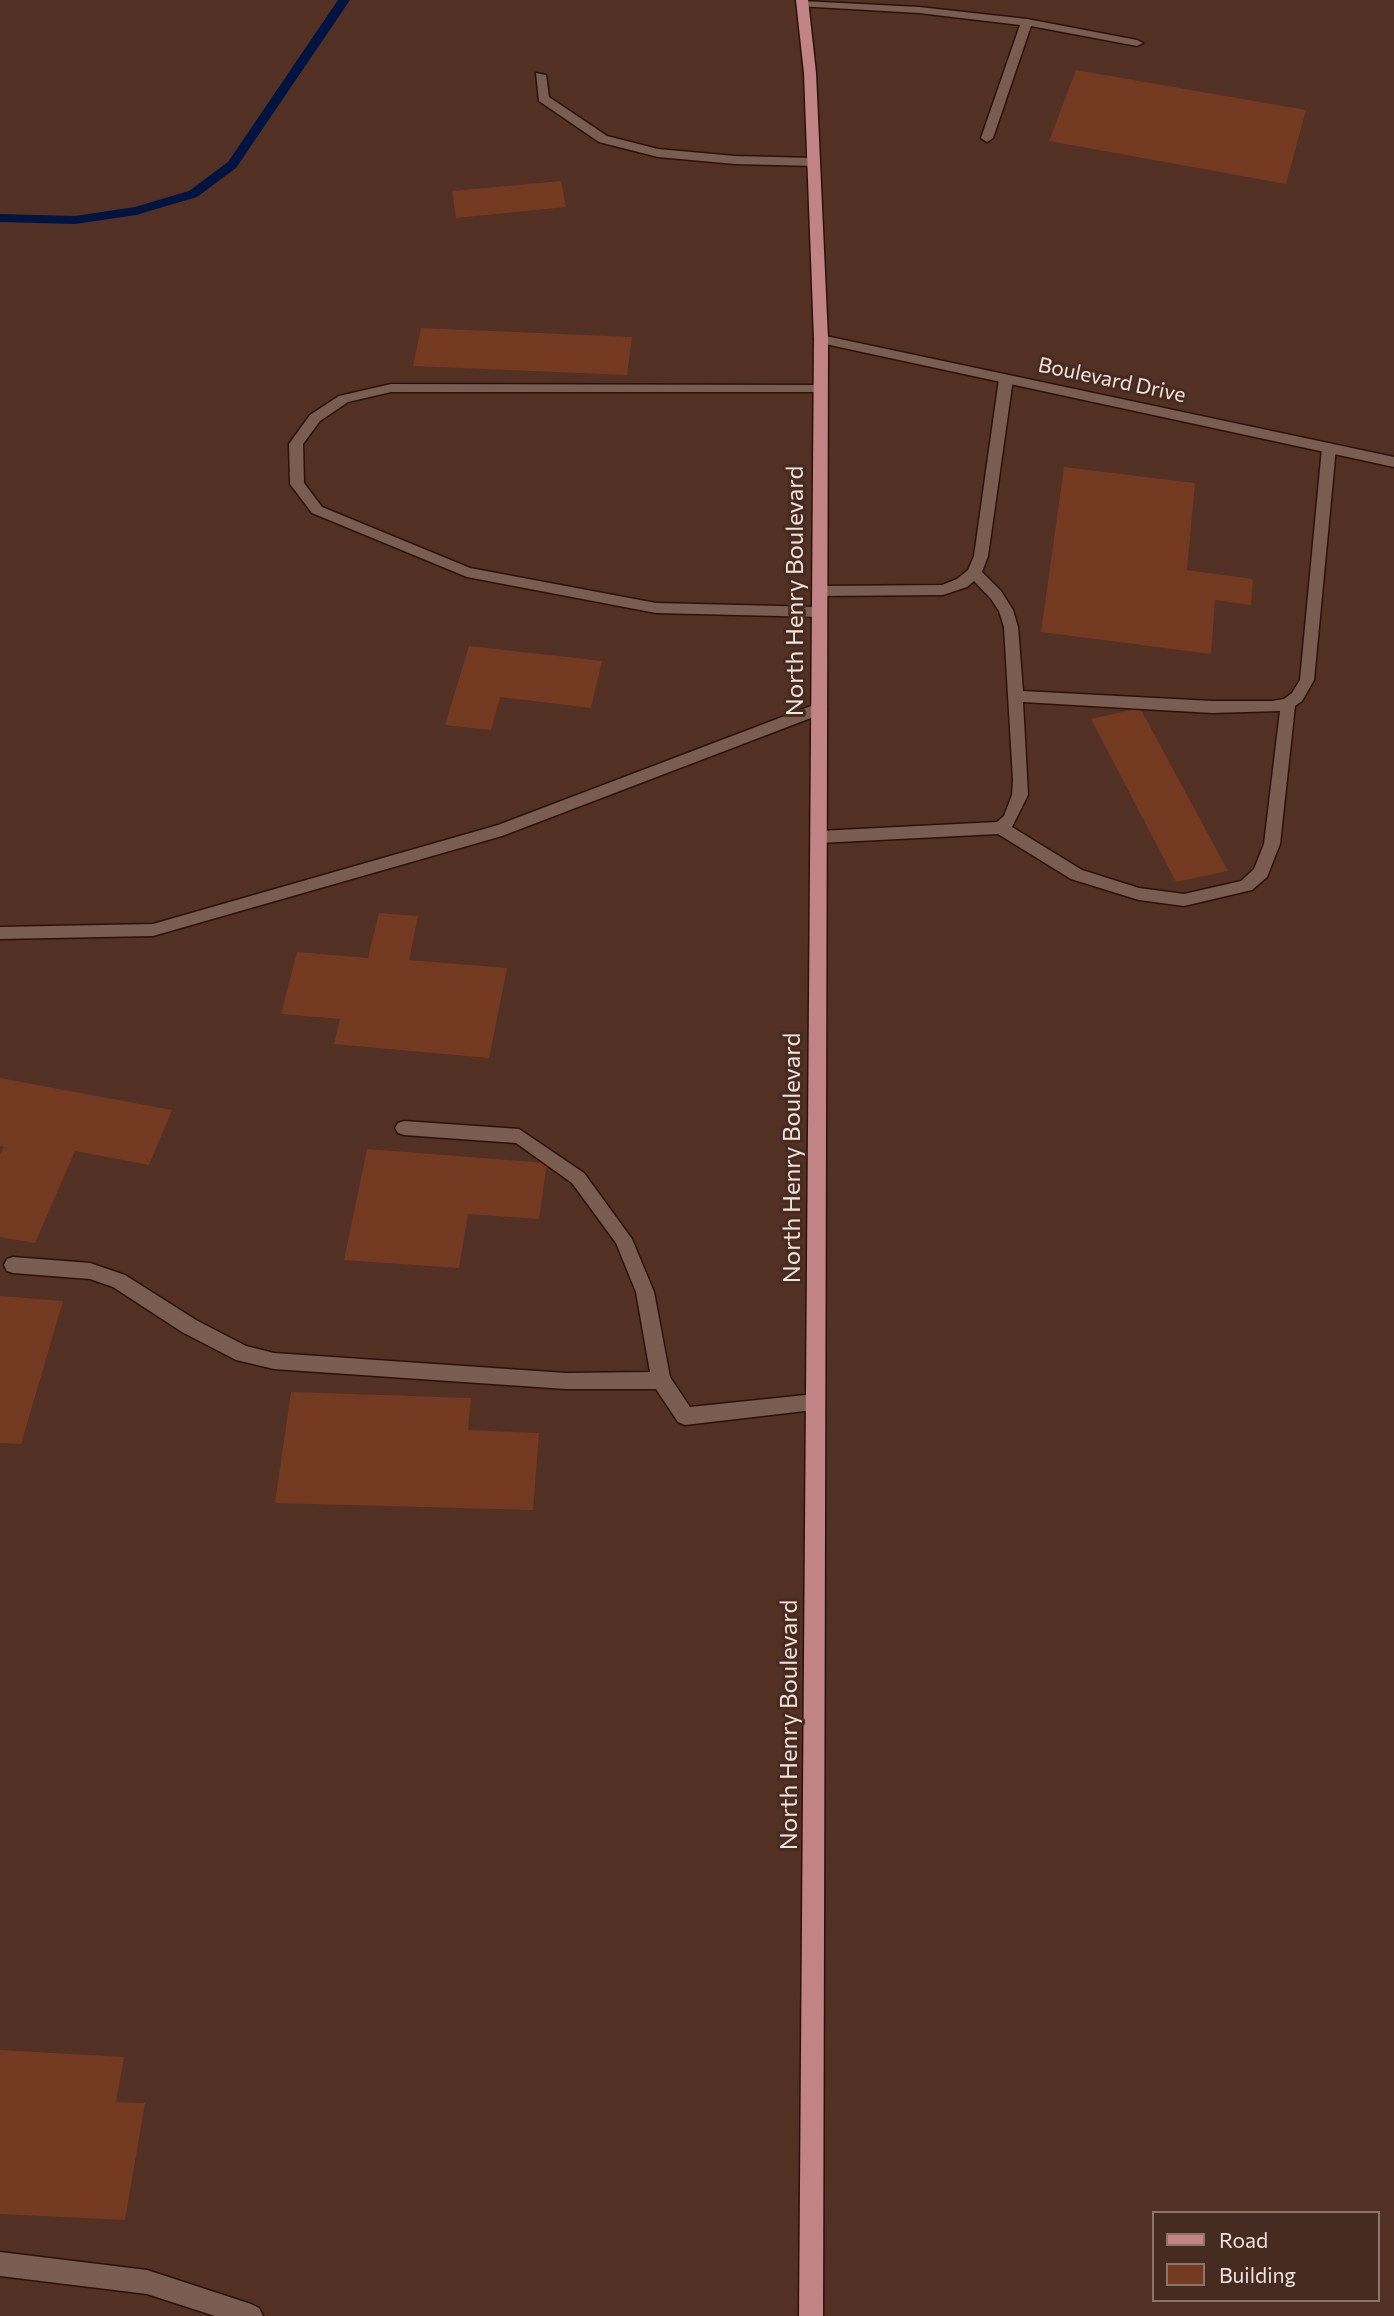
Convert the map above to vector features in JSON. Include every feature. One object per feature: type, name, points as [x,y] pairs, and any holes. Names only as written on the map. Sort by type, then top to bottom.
[{"type":"main road","name":"North Henry Boulevard","points":[[802,2],[810,73],[821,339],[811,2316]]},
{"type":"street","points":[[802,2],[919,10],[1027,22],[1137,43]]},
{"type":"street","points":[[987,138],[1027,22]]},
{"type":"street","points":[[540,75],[543,98],[603,139],[658,153],[734,160],[814,162]]},
{"type":"street","name":"Boulevard Drive","points":[[821,339],[1394,462]]},
{"type":"street","points":[[820,591],[943,590],[962,583],[974,573],[981,556],[1006,379]]},
{"type":"street","points":[[820,612],[656,608],[467,572],[317,510],[298,484],[296,444],[315,418],[344,399],[391,388],[821,388]]},
{"type":"street","points":[[1017,696],[1212,707],[1272,707],[1288,704],[1297,697],[1307,680],[1329,448]]},
{"type":"street","points":[[974,573],[996,595],[1006,610],[1011,627],[1017,696],[1020,795],[1010,819],[1001,828]]},
{"type":"street","points":[[819,836],[1001,828],[1077,875],[1139,894],[1184,900],[1246,886],[1261,873],[1272,845],[1288,704]]},
{"type":"street","points":[[0,933],[153,930],[502,830],[819,709]]},
{"type":"street","points":[[404,1128],[519,1136],[578,1178],[623,1239],[645,1292],[661,1380],[685,1416],[815,1403]]},
{"type":"street","points":[[13,1265],[90,1271],[119,1281],[221,1343],[243,1354],[274,1361],[566,1381],[661,1380]]},
{"type":"street","points":[[0,2264],[147,2282],[251,2316]]},
{"type":"shaded area","points":[[0,0],[1394,0],[1394,2316],[0,2316]]},
{"type":"building","points":[[1076,70],[1306,110],[1286,184],[1049,141]]},
{"type":"building","points":[[561,181],[566,207],[456,218],[452,191]]},
{"type":"building","points":[[421,328],[632,337],[627,375],[413,366]]},
{"type":"building","points":[[1064,467],[1195,483],[1187,570],[1253,579],[1251,605],[1215,600],[1211,654],[1041,632]]},
{"type":"building","points":[[469,646],[602,661],[591,708],[500,697],[491,730],[445,725]]},
{"type":"building","points":[[1140,708],[1228,871],[1176,882],[1091,719]]},
{"type":"building","points":[[379,913],[418,916],[409,960],[507,968],[489,1058],[334,1044],[340,1019],[281,1014],[297,952],[368,958]]},
{"type":"building","points":[[0,1078],[172,1110],[149,1165],[75,1151],[35,1243],[0,1237],[0,1155],[4,1147],[0,1146]]},
{"type":"building","points":[[367,1149],[547,1163],[539,1219],[468,1214],[459,1268],[344,1260]]},
{"type":"building","points":[[0,1296],[63,1301],[21,1444],[0,1443]]},
{"type":"building","points":[[291,1392],[471,1398],[468,1430],[539,1433],[533,1510],[275,1503]]},
{"type":"building","points":[[0,2050],[124,2057],[116,2102],[145,2103],[125,2220],[0,2214]]},
{"type":"waterway","points":[[0,218],[75,220],[136,211],[193,194],[232,165],[344,0]]}]
